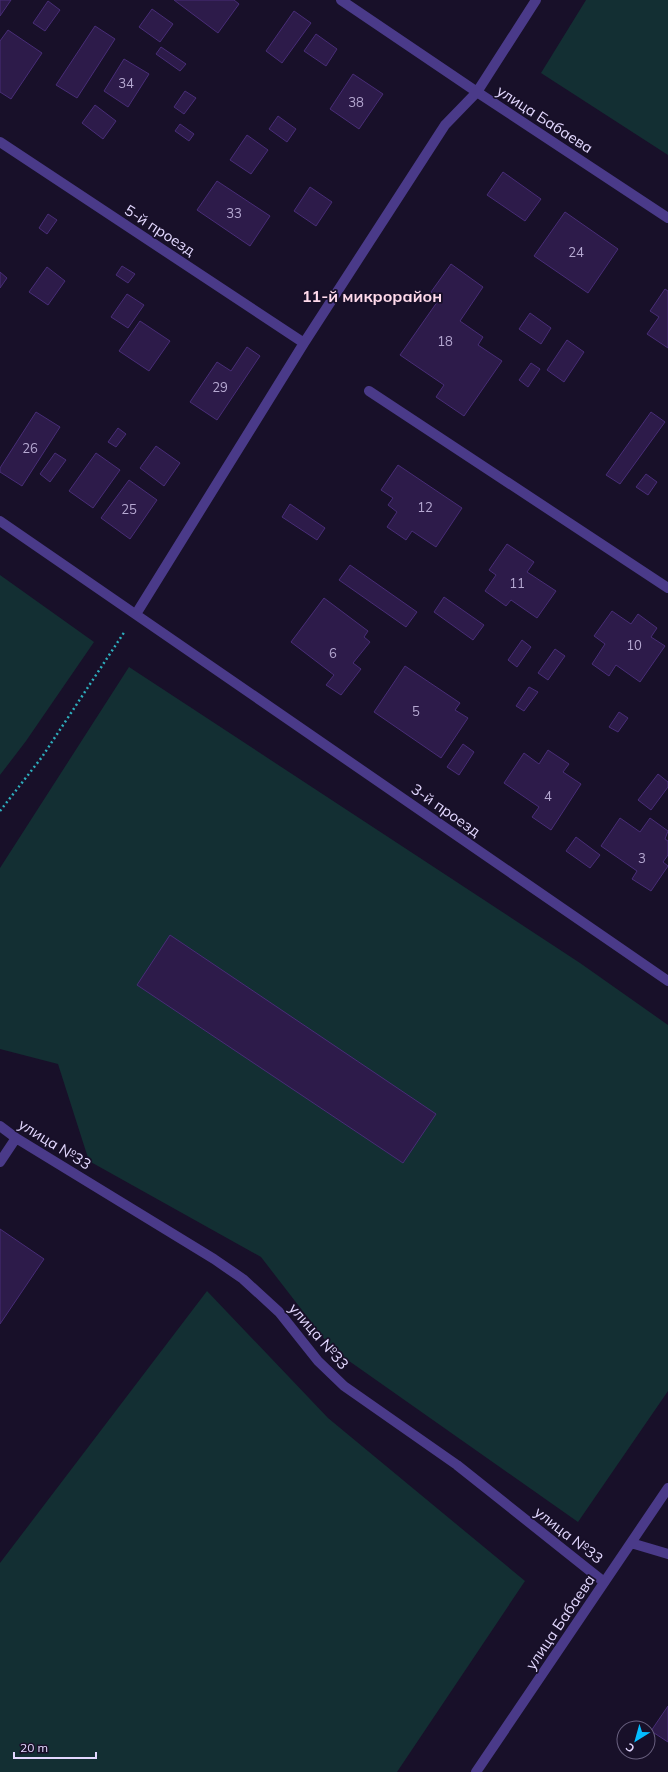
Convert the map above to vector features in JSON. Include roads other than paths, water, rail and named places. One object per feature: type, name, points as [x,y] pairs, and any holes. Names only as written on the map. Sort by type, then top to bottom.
[{"type":"street","points":[[136,614],[304,343],[445,125],[478,92],[341,0]]},
{"type":"street","name":"улица Бабаева","points":[[536,0],[478,92],[668,218]]},
{"type":"street","name":"5-й проезд","points":[[0,142],[304,343]]},
{"type":"street","points":[[369,391],[668,588]]},
{"type":"street","name":"3-й проезд","points":[[0,520],[668,982]]},
{"type":"street","name":"улица №33","points":[[0,1126],[16,1138],[214,1259],[242,1279],[279,1312],[318,1361],[344,1386],[456,1465],[604,1582]]},
{"type":"street","points":[[0,1162],[16,1138]]},
{"type":"street","name":"улица Бабаева","points":[[476,1772],[668,1488]]},
{"type":"street","points":[[631,1543],[668,1554]]},
{"type":"district","name":"11-й микрорайон","points":[[372,296]]}]
